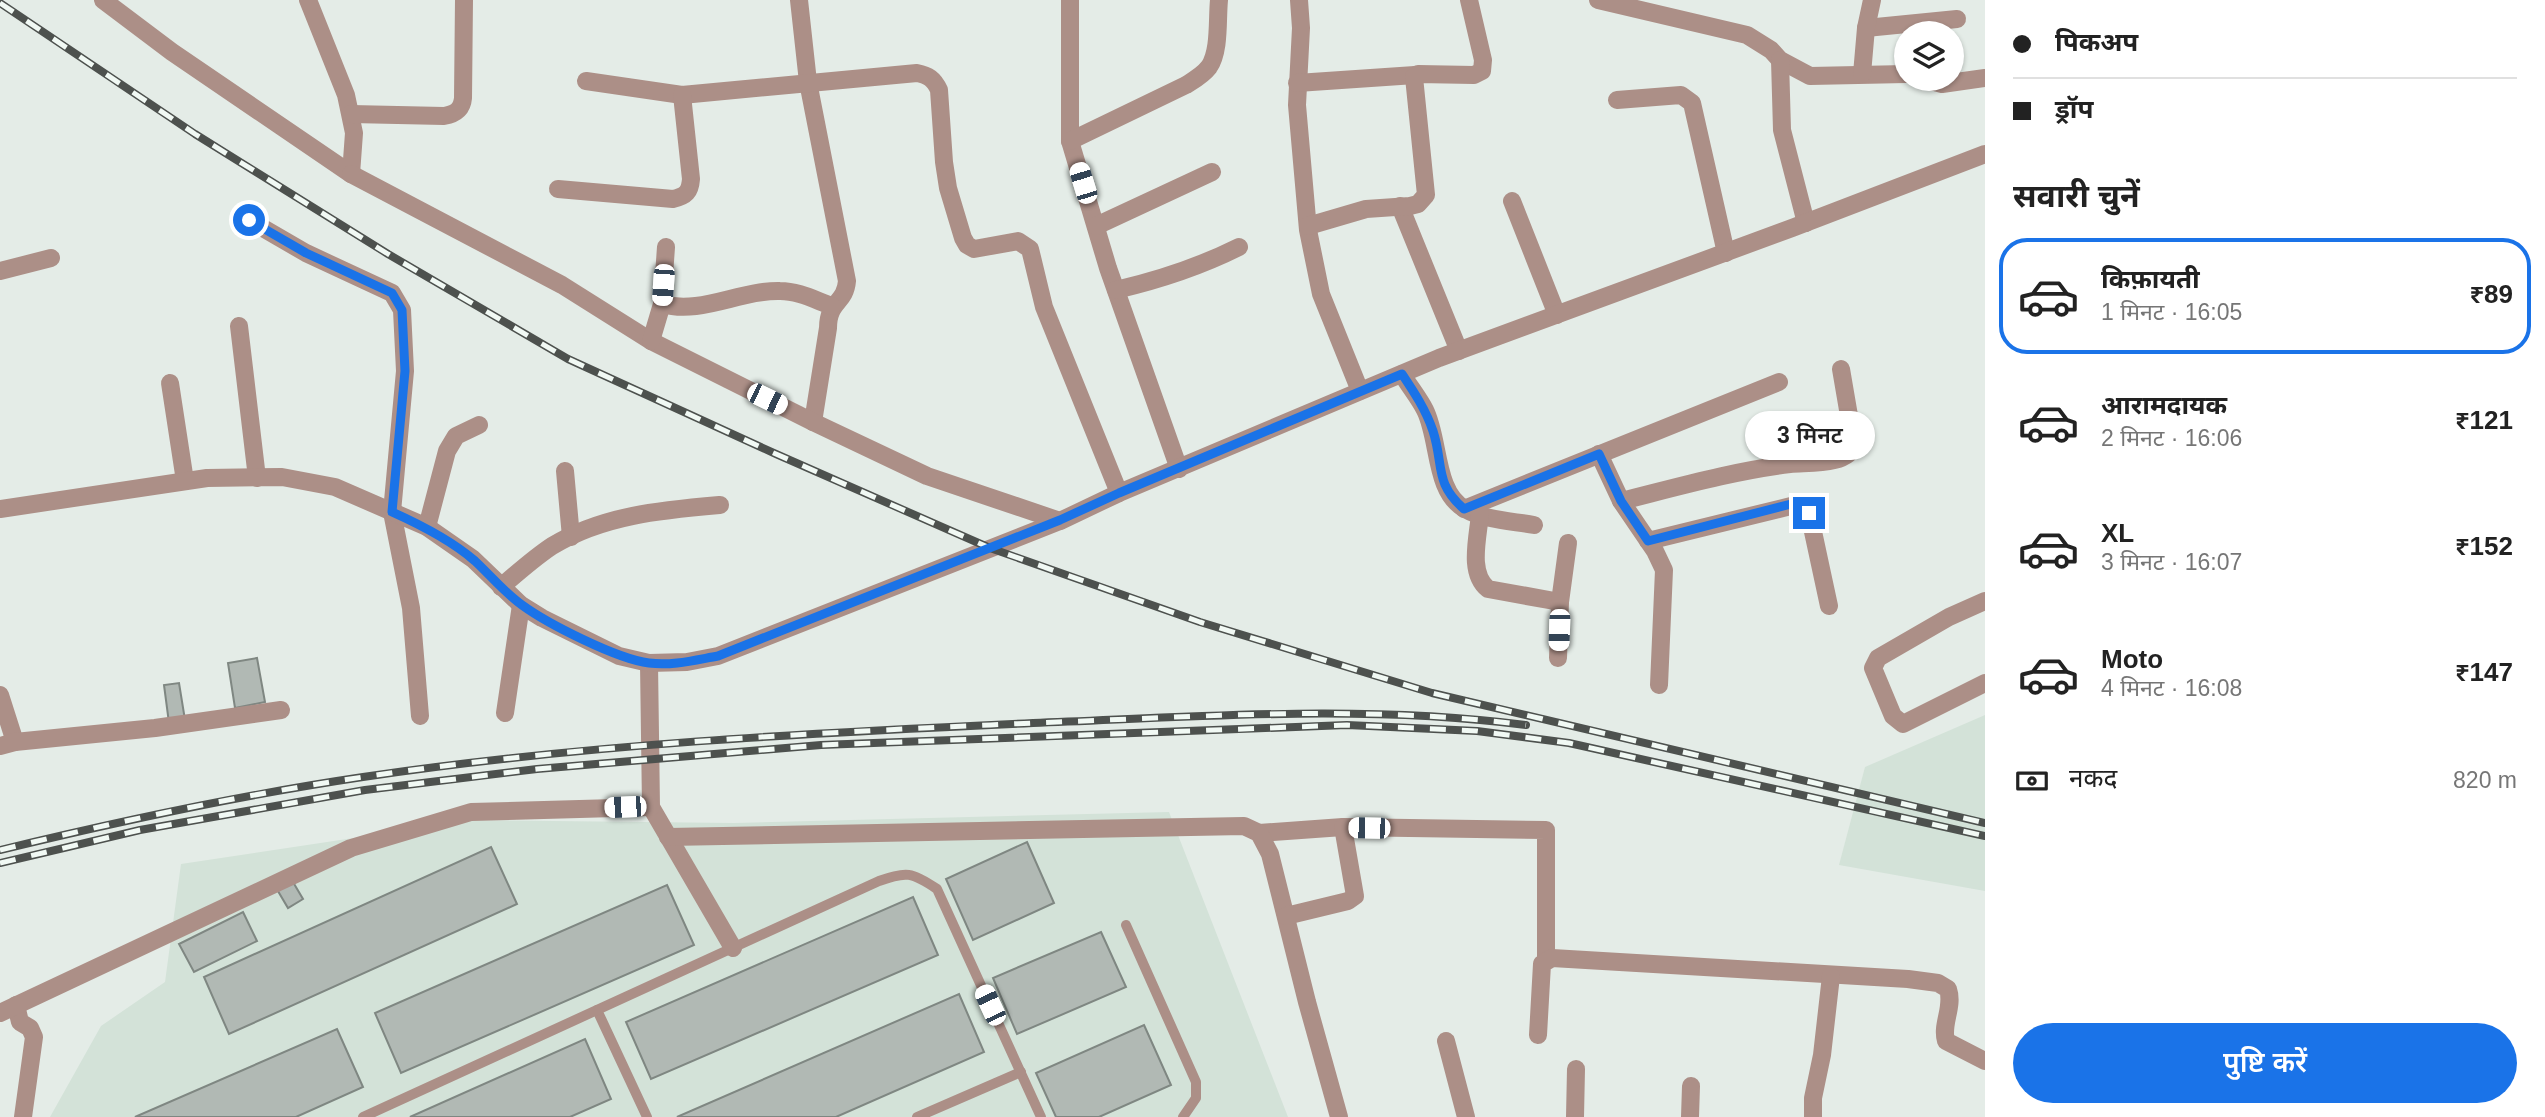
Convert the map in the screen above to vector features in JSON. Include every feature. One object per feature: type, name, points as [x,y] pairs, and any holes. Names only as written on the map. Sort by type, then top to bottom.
[{"type":"street","points":[[103,0],[172,52],[351,174],[562,285],[651,341],[927,476],[1060,520]]},
{"type":"street","points":[[308,0],[340,77],[351,114],[354,143],[351,174]]},
{"type":"street","points":[[351,114],[444,116],[459,110],[463,98],[464,0]]},
{"type":"street","points":[[799,0],[808,82],[847,281],[842,297],[832,306],[828,315],[813,422]]},
{"type":"street","points":[[1070,0],[1070,141],[1116,290],[1180,469]]},
{"type":"street","points":[[1070,141],[1202,75],[1210,66],[1215,52],[1219,0]]},
{"type":"street","points":[[1299,0],[1301,28],[1297,83],[1307,226],[1321,294],[1360,391]]},
{"type":"street","points":[[1297,83],[1415,75],[1474,75],[1482,71],[1483,60],[1469,0]]},
{"type":"street","points":[[1598,0],[1747,35],[1771,50],[1780,60],[1810,76],[1894,74]]},
{"type":"street","points":[[1672,0],[1676,20]]},
{"type":"street","points":[[1861,74],[1872,0]]},
{"type":"street","points":[[1866,28],[1957,19]]},
{"type":"street","points":[[1780,60],[1782,130],[1806,223]]},
{"type":"street","points":[[586,81],[682,95],[917,73],[927,75],[939,90],[946,175],[963,238],[967,245],[974,249],[1018,242],[1030,249],[1044,307],[1119,493]]},
{"type":"street","points":[[1307,226],[1366,209],[1418,204],[1426,195],[1413,80],[1415,75]]},
{"type":"street","points":[[1964,81],[1985,78]]},
{"type":"street","points":[[558,189],[683,197],[690,189],[691,179],[682,95]]},
{"type":"street","points":[[1617,100],[1681,95],[1692,103],[1726,253]]},
{"type":"street","points":[[0,509],[206,478],[282,477],[335,487],[427,527],[473,559],[521,605],[542,618],[619,656],[649,663],[687,662],[718,656],[1060,520],[1459,351],[1985,154]]},
{"type":"street","points":[[1096,226],[1212,172]]},
{"type":"street","points":[[1512,201],[1557,315]]},
{"type":"street","points":[[1400,206],[1459,351]]},
{"type":"street","points":[[249,220],[306,253],[392,293],[399,302],[403,323],[405,371],[392,512],[411,608],[420,716]]},
{"type":"street","points":[[651,341],[662,304],[666,247]]},
{"type":"street","points":[[1116,290],[1163,279],[1238,247]]},
{"type":"street","points":[[0,271],[51,258]]},
{"type":"street","points":[[662,304],[686,308],[766,291],[780,291],[792,292],[832,306]]},
{"type":"street","points":[[239,326],[257,478]]},
{"type":"street","points":[[1621,501],[1721,476],[1846,456],[1854,445],[1841,369]]},
{"type":"street","points":[[1402,374],[1425,410],[1434,433],[1443,483],[1452,498],[1472,512],[1534,525]]},
{"type":"street","points":[[1472,512],[1599,454],[1779,382]]},
{"type":"street","points":[[170,383],[185,481]]},
{"type":"street","points":[[427,527],[447,451],[456,436],[479,425]]},
{"type":"street","points":[[1599,454],[1621,501],[1664,570],[1659,685]]},
{"type":"street","points":[[565,471],[571,537]]},
{"type":"street","points":[[1648,541],[1799,504],[1809,513],[1829,606]]},
{"type":"street","points":[[500,587],[551,547],[571,537],[628,516],[666,509],[720,505]]},
{"type":"street","points":[[1472,512],[1476,572],[1480,583],[1488,589],[1560,602]]},
{"type":"street","points":[[1558,658],[1560,602],[1568,543]]},
{"type":"street","points":[[1985,601],[1949,617],[1878,658],[1873,668],[1893,716],[1903,724],[1985,683]]},
{"type":"street","points":[[505,713],[521,605]]},
{"type":"street","points":[[649,663],[651,807],[733,948]]},
{"type":"street","points":[[0,695],[7,744],[155,728],[281,710]]},
{"type":"street","points":[[23,1117],[34,1037],[30,1028],[8,1009],[351,848],[471,812],[651,807]]},
{"type":"street","points":[[668,837],[1244,826],[1259,833],[1343,827],[1546,830],[1546,960]]},
{"type":"street","points":[[1286,916],[1348,901],[1356,896],[1343,827]]},
{"type":"street","points":[[1259,833],[1270,854],[1339,1117]]},
{"type":"street","points":[[1538,1035],[1540,972],[1542,964],[1552,958],[1908,979],[1944,985],[1951,1000],[1944,1032],[1946,1041],[1985,1061]]},
{"type":"street","points":[[1813,1117],[1813,1098],[1822,1055],[1831,976]]},
{"type":"street","points":[[1446,1041],[1466,1117]]},
{"type":"street","points":[[1575,1117],[1576,1069]]},
{"type":"street","points":[[1690,1117],[1691,1086]]},
{"type":"lane","points":[[363,1117],[879,881],[902,873],[923,880],[937,889],[1041,1117]]},
{"type":"lane","points":[[1126,925],[1196,1082],[1196,1098],[1183,1117]]},
{"type":"lane","points":[[597,1010],[647,1117]]},
{"type":"lane","points":[[917,1117],[1021,1072]]},
{"type":"shaded area","points":[[1985,715],[1985,891],[1839,865],[1865,767]]},
{"type":"shaded area","points":[[1169,812],[1288,1117],[50,1117],[101,1026],[165,982],[181,864],[473,820],[734,823]]},
{"type":"building","points":[[257,658],[265,702],[235,708],[228,663]]},
{"type":"building","points":[[179,683],[185,720],[169,723],[164,685]]},
{"type":"building","points":[[1027,842],[1054,903],[973,940],[946,879]]},
{"type":"building","points":[[491,847],[517,904],[229,1034],[204,977]]},
{"type":"building","points":[[290,877],[303,899],[288,908],[275,886]]},
{"type":"building","points":[[667,885],[694,945],[401,1073],[375,1013]]},
{"type":"building","points":[[913,897],[938,955],[651,1079],[626,1022]]},
{"type":"building","points":[[243,912],[257,941],[194,972],[179,944]]},
{"type":"building","points":[[1101,932],[1126,987],[1017,1034],[993,978]]},
{"type":"building","points":[[959,994],[984,1052],[836,1117],[677,1117]]},
{"type":"building","points":[[1144,1025],[1171,1085],[1099,1117],[1056,1117],[1036,1073]]},
{"type":"building","points":[[337,1029],[363,1087],[296,1117],[135,1117]]},
{"type":"building","points":[[585,1039],[611,1099],[570,1117],[410,1117]]},
{"type":"railway","points":[[0,3],[195,134],[388,254],[568,359],[990,548],[1200,622],[1432,693],[1985,823]]},
{"type":"railway","points":[[0,850],[181,809],[317,784],[530,756],[697,741],[865,731],[1280,714],[1403,715],[1526,725]]},
{"type":"railway","points":[[0,863],[140,830],[365,790],[537,769],[821,745],[1347,725],[1477,731],[1569,743],[1985,836]]},
{"type":"route","points":[[249,220],[306,253],[392,293],[399,302],[402,310],[405,371],[392,512],[427,527],[473,559],[521,605],[542,618],[619,656],[649,663],[687,662],[718,656],[1060,520],[1402,374],[1425,410],[1434,433],[1443,483],[1452,498],[1464,509],[1599,454],[1621,501],[1648,541],[1791,504],[1799,504],[1809,513]]}]
